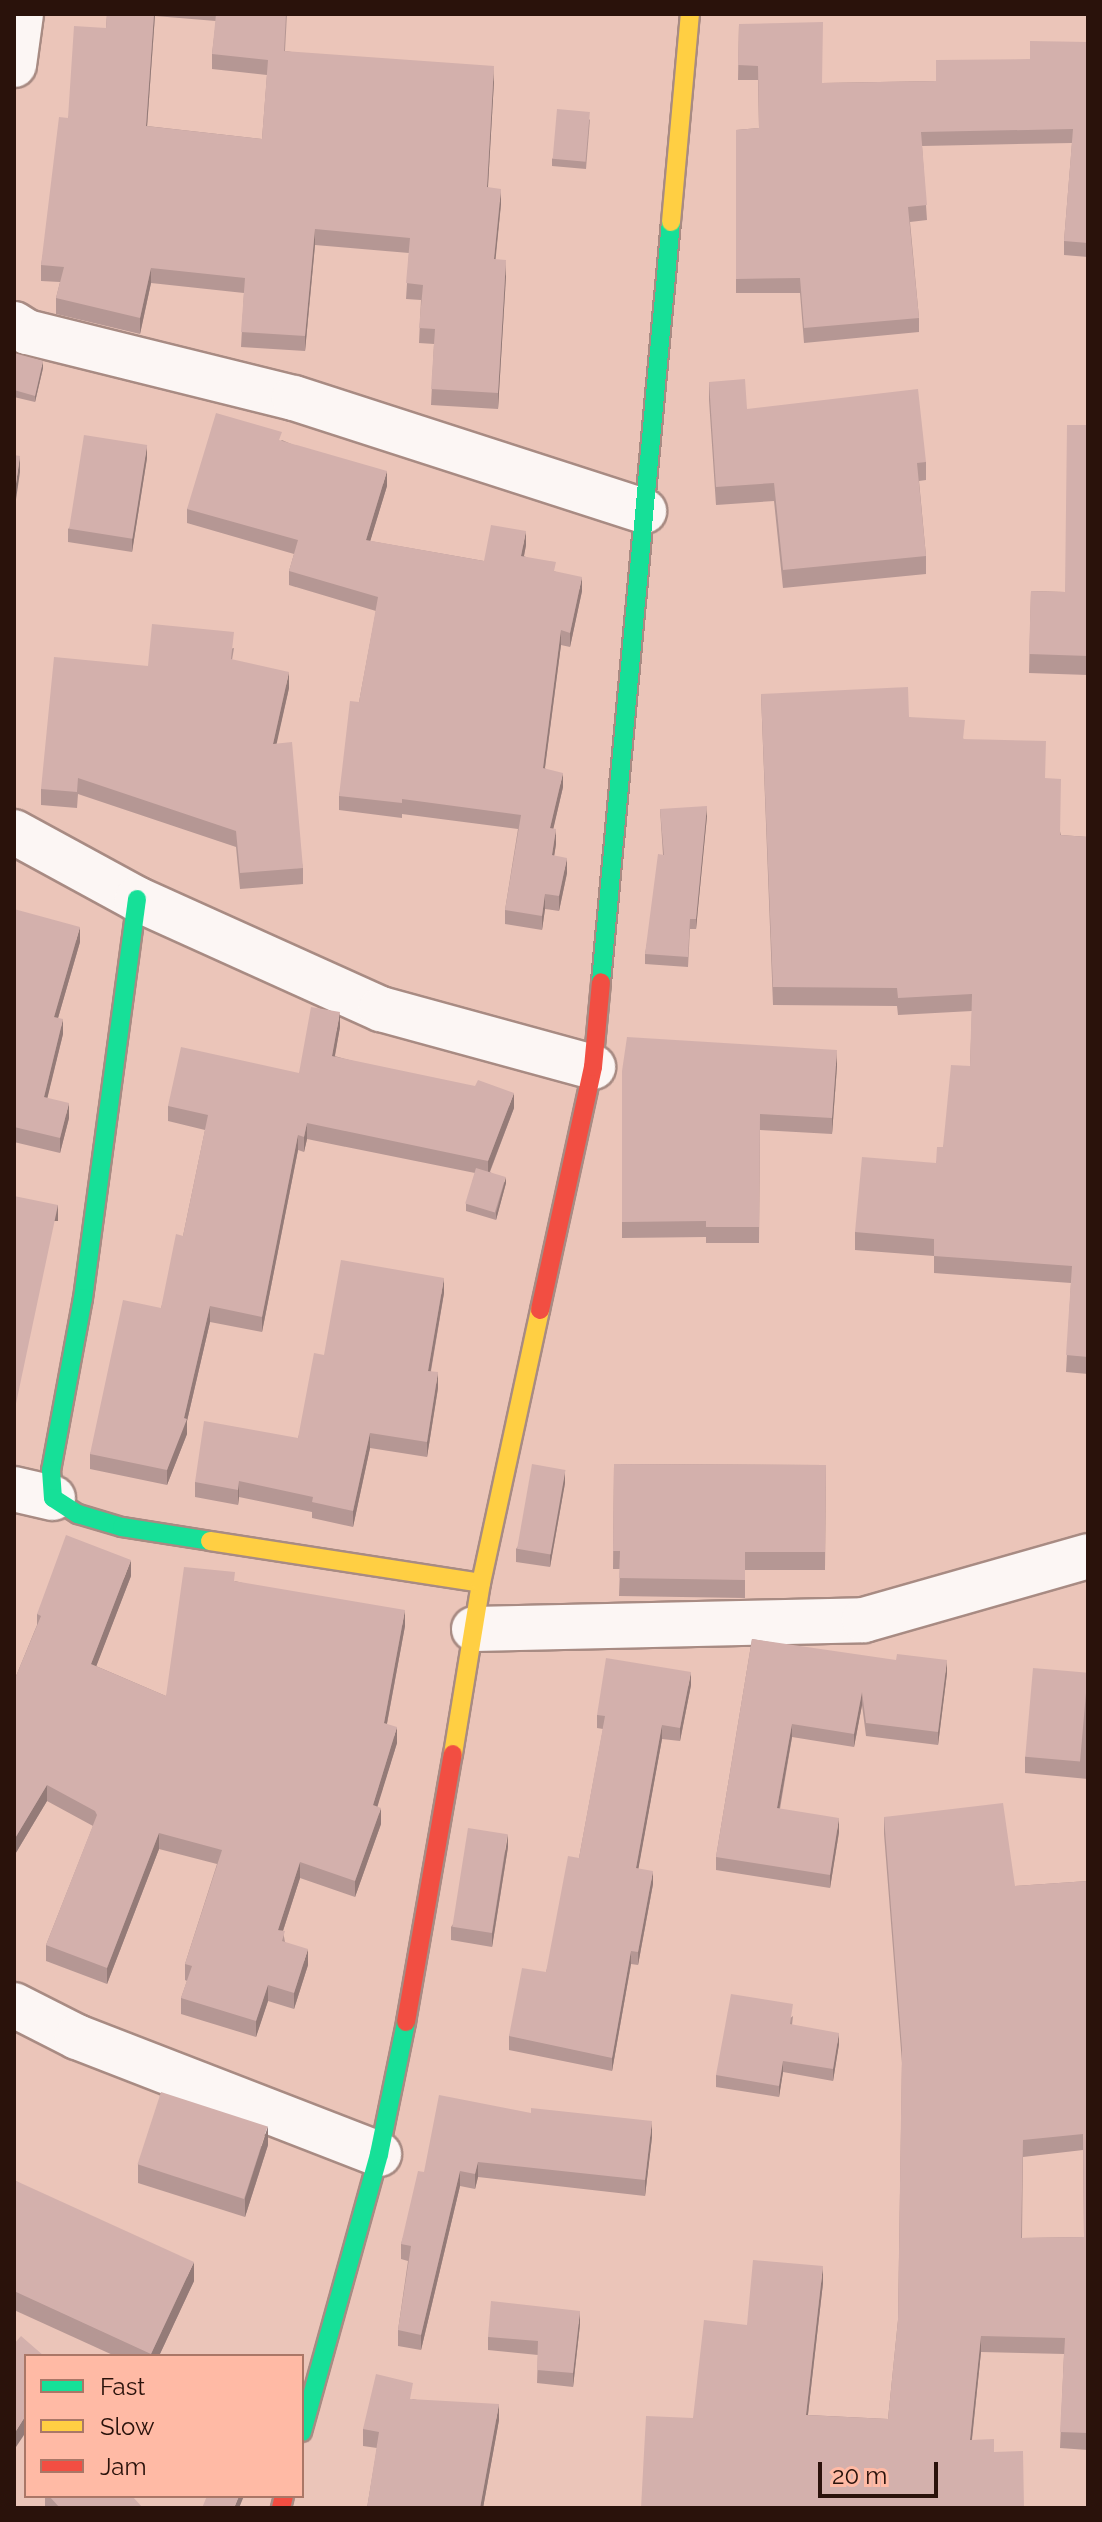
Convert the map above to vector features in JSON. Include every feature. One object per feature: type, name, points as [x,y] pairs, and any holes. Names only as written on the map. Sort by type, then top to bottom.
[{"type":"street","points":[[304,2425],[379,2154],[421,1952],[481,1583],[593,1067],[690,14]]},
{"type":"street","points":[[14,324],[27,332],[294,398],[644,511]]},
{"type":"street","points":[[14,832],[137,899],[381,1009],[593,1067]]},
{"type":"street","points":[[137,899],[83,1298],[51,1470],[33,1494],[78,1514],[122,1527],[481,1583]]},
{"type":"street","points":[[474,1629],[864,1620],[1088,1556]]},
{"type":"street","points":[[17,2012],[379,2154]]},
{"type":"building","points":[[107,14],[154,14],[146,126],[262,139],[268,60],[212,54],[216,14],[286,14],[284,51],[494,66],[487,187],[501,189],[494,259],[506,260],[498,393],[431,389],[435,329],[419,328],[423,285],[406,283],[410,238],[315,229],[305,336],[241,332],[245,278],[151,268],[140,318],[56,298],[64,267],[41,265],[59,117],[68,118],[74,26],[106,28]]},
{"type":"building","points":[[823,22],[822,83],[936,81],[936,60],[1030,59],[1030,41],[1088,42],[1088,243],[1064,241],[1073,129],[921,132],[927,205],[908,207],[919,318],[804,328],[800,278],[736,279],[736,130],[759,128],[758,66],[738,65],[739,24]]},
{"type":"building","points":[[557,109],[590,112],[586,162],[553,159]]},
{"type":"building","points":[[14,353],[43,361],[35,396],[14,390]]},
{"type":"building","points":[[745,379],[747,409],[918,389],[926,462],[917,463],[926,556],[783,570],[774,483],[716,487],[709,382]]},
{"type":"building","points":[[216,413],[282,432],[279,440],[387,471],[366,540],[484,561],[491,525],[526,531],[521,556],[556,562],[554,571],[582,577],[570,633],[561,630],[543,768],[563,773],[550,828],[556,829],[552,855],[567,858],[559,896],[545,894],[542,916],[505,910],[521,815],[402,799],[402,803],[339,796],[350,701],[359,702],[378,597],[289,571],[298,540],[187,509]]},
{"type":"building","points":[[1067,425],[1088,425],[1088,656],[1029,654],[1031,591],[1065,592]]},
{"type":"building","points":[[84,435],[147,445],[132,539],[69,529]]},
{"type":"building","points":[[14,455],[20,456],[14,497]]},
{"type":"building","points":[[152,624],[234,632],[231,659],[289,672],[273,744],[292,742],[303,868],[240,873],[236,831],[78,778],[77,792],[41,789],[54,657],[148,666]]},
{"type":"building","points":[[908,687],[909,717],[965,720],[963,739],[1046,741],[1045,778],[1061,779],[1060,835],[1088,837],[1088,1357],[1066,1355],[1072,1266],[934,1256],[934,1239],[855,1232],[862,1157],[936,1163],[937,1147],[943,1147],[951,1065],[970,1066],[972,994],[898,998],[897,988],[773,987],[761,694]]},
{"type":"building","points":[[707,806],[696,919],[690,919],[688,957],[645,954],[658,854],[664,855],[660,809]]},
{"type":"building","points":[[14,909],[80,927],[54,1017],[63,1019],[44,1097],[69,1103],[60,1138],[14,1127]]},
{"type":"building","points":[[311,1007],[340,1012],[332,1056],[475,1086],[478,1080],[514,1093],[488,1161],[307,1123],[304,1137],[298,1135],[262,1317],[210,1306],[184,1418],[187,1419],[167,1470],[90,1454],[123,1300],[161,1308],[176,1234],[183,1236],[208,1115],[168,1106],[181,1047],[299,1073]]},
{"type":"building","points":[[627,1037],[837,1050],[832,1118],[760,1114],[759,1227],[706,1227],[706,1221],[622,1222],[622,1071]]},
{"type":"building","points":[[476,1168],[506,1177],[495,1212],[465,1203]]},
{"type":"building","points":[[14,1196],[58,1205],[14,1413]]},
{"type":"building","points":[[341,1260],[444,1278],[428,1371],[438,1372],[427,1442],[370,1433],[353,1511],[312,1502],[313,1497],[239,1481],[238,1490],[195,1482],[204,1421],[298,1438],[314,1353],[324,1355]]},
{"type":"building","points":[[532,1464],[565,1470],[551,1555],[517,1549]]},
{"type":"building","points":[[614,1464],[826,1465],[825,1552],[745,1552],[745,1580],[619,1578],[620,1551],[613,1551]]},
{"type":"building","points":[[66,1535],[131,1560],[91,1664],[166,1696],[184,1567],[235,1572],[234,1581],[405,1610],[384,1723],[397,1727],[373,1805],[381,1808],[355,1881],[300,1862],[278,1930],[285,1931],[282,1941],[308,1949],[294,1993],[268,1985],[256,2021],[181,1998],[192,1966],[185,1964],[222,1850],[159,1833],[107,1968],[46,1945],[97,1815],[95,1811],[47,1785],[14,1840],[14,1681],[41,1616],[37,1614]]},
{"type":"building","points":[[752,1639],[896,1660],[897,1654],[947,1660],[938,1732],[866,1723],[862,1692],[854,1734],[792,1724],[777,1808],[839,1818],[830,1875],[716,1857]]},
{"type":"building","points":[[606,1658],[691,1672],[680,1728],[662,1725],[636,1868],[653,1871],[638,1952],[631,1951],[612,2058],[509,2036],[522,1968],[546,1972],[568,1856],[579,1858],[605,1716],[597,1715]]},
{"type":"building","points":[[1033,1668],[1088,1673],[1080,1761],[1025,1757]]},
{"type":"building","points":[[1003,1803],[1015,1886],[1088,1881],[1088,2433],[1060,2432],[1065,2338],[981,2336],[970,2440],[994,2439],[994,2452],[1023,2451],[1024,2508],[641,2508],[646,2416],[693,2418],[704,2320],[747,2325],[753,2260],[823,2266],[806,2415],[888,2419],[898,2320],[902,2049],[884,1817]],"holes":[[[1083,2134],[1084,2237],[1021,2238],[1023,2140]]]},
{"type":"building","points":[[468,1828],[508,1834],[492,1933],[452,1927]]},
{"type":"building","points":[[731,1994],[793,2004],[790,2024],[839,2033],[833,2069],[783,2061],[779,2086],[716,2075]]},
{"type":"building","points":[[161,2092],[268,2127],[244,2199],[138,2164]]},
{"type":"building","points":[[439,2095],[531,2113],[531,2108],[652,2121],[645,2180],[478,2162],[475,2174],[460,2171],[421,2335],[398,2330],[411,2246],[401,2244],[418,2171],[424,2172]]},
{"type":"building","points":[[14,2180],[194,2262],[151,2354],[14,2291]]},
{"type":"building","points":[[491,2301],[580,2311],[573,2373],[537,2370],[538,2341],[488,2337]]},
{"type":"building","points":[[21,2336],[42,2354],[24,2354],[24,2418],[14,2434],[14,2344]]},
{"type":"building","points":[[376,2374],[413,2383],[410,2399],[499,2404],[480,2508],[367,2508],[379,2432],[363,2429]]},
{"type":"building","points":[[51,2498],[134,2498],[143,2508],[60,2508]]},
{"type":"building","points":[[206,2498],[238,2498],[234,2508],[202,2508]]},
{"type":"traffic: fast","points":[[601,982],[671,222]]},
{"type":"traffic: fast","points":[[137,899],[83,1298],[51,1470],[53,1498],[78,1514],[122,1527],[210,1541]]},
{"type":"traffic: fast","points":[[304,2425],[379,2154],[406,2022]]},
{"type":"traffic: slow","points":[[671,222],[690,14]]},
{"type":"traffic: slow","points":[[453,1754],[481,1583],[540,1310]]},
{"type":"traffic: slow","points":[[210,1541],[481,1583]]},
{"type":"traffic: jam","points":[[540,1310],[593,1067],[601,982]]},
{"type":"traffic: jam","points":[[406,2022],[453,1754]]},
{"type":"traffic: jam","points":[[281,2508],[284,2498]]}]
